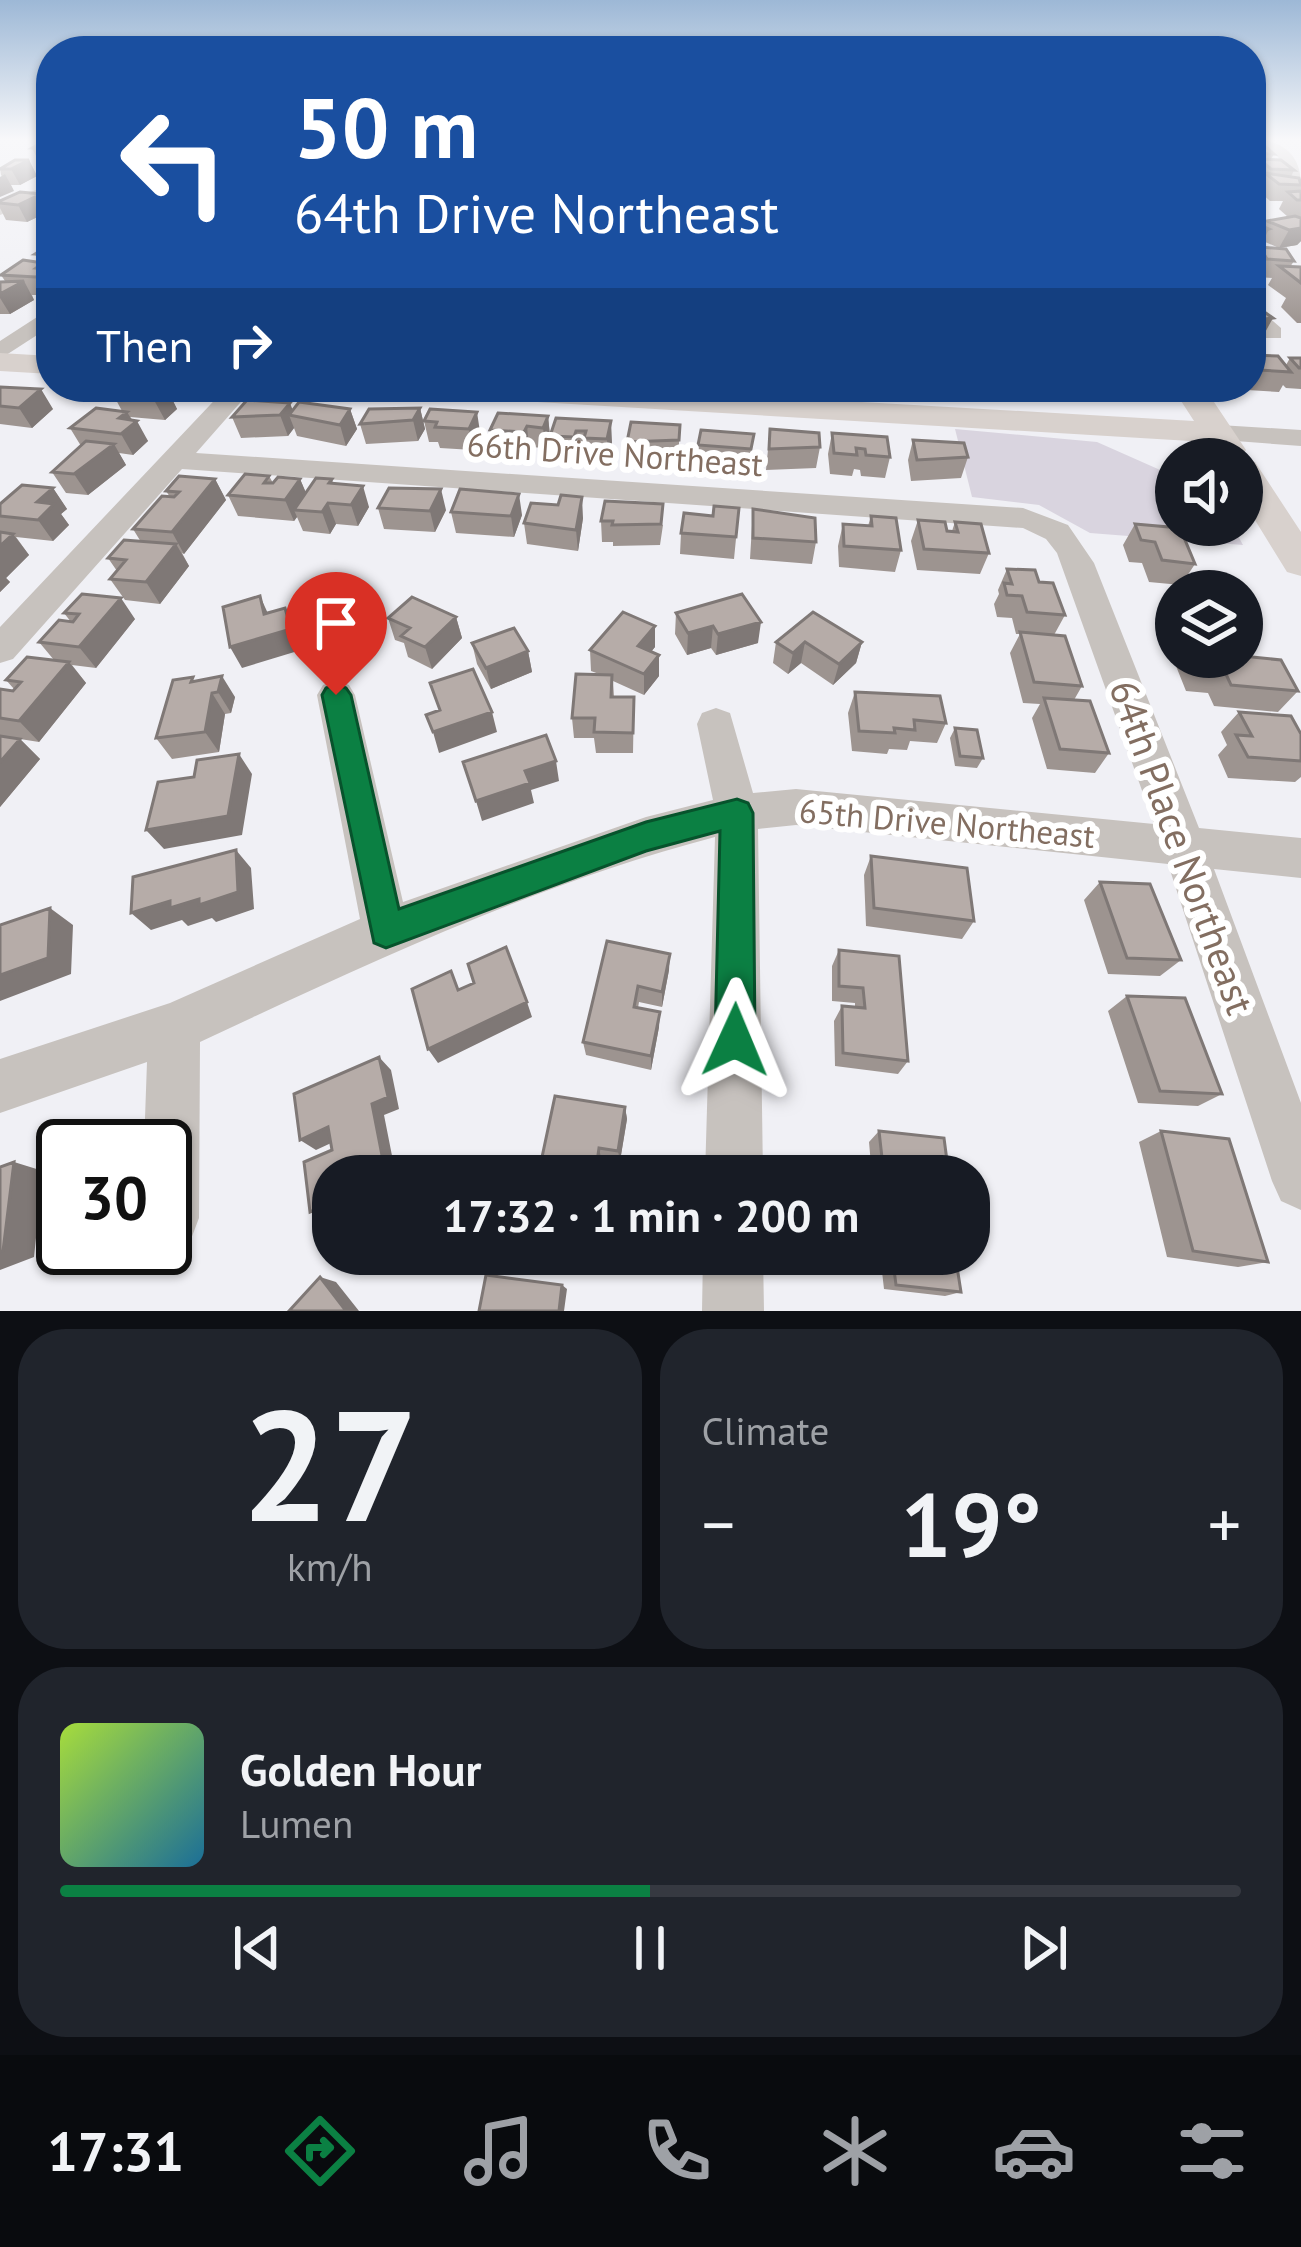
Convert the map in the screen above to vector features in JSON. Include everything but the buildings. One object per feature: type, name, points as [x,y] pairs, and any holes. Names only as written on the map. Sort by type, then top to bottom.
[{"type":"main road","points":[[0,362],[36,363]]},
{"type":"main road","points":[[833,402],[1155,438]]},
{"type":"main road","points":[[1198,402],[1222,438]]},
{"type":"main road","points":[[1263,503],[1301,563]]},
{"type":"street","points":[[1266,325],[1273,332]]},
{"type":"street","points":[[0,352],[36,326]]},
{"type":"street","points":[[0,650],[227,402]]},
{"type":"street","points":[[1263,442],[1301,438]]},
{"type":"street","name":"66th Drive Northeast","points":[[175,460],[1023,518],[1048,524]]},
{"type":"street","name":"64th Place Northeast","points":[[1048,524],[1068,538],[1184,846],[1301,1180]]},
{"type":"street","points":[[336,695],[386,931]]},
{"type":"street","points":[[716,724],[737,813],[734,1155]]},
{"type":"street","name":"65th Drive Northeast","points":[[0,1086],[174,1027],[386,931],[646,836],[737,813],[796,807],[1301,858]]},
{"type":"street","points":[[172,1119],[174,1027]]},
{"type":"street","points":[[733,1311],[734,1275]]},
{"type":"shaded area","points":[[955,429],[1097,442],[1155,468],[1155,538],[1090,533],[1039,505],[972,497]]},
{"type":"route","points":[[336,695],[386,931],[646,836],[737,813],[735,1040]]}]
